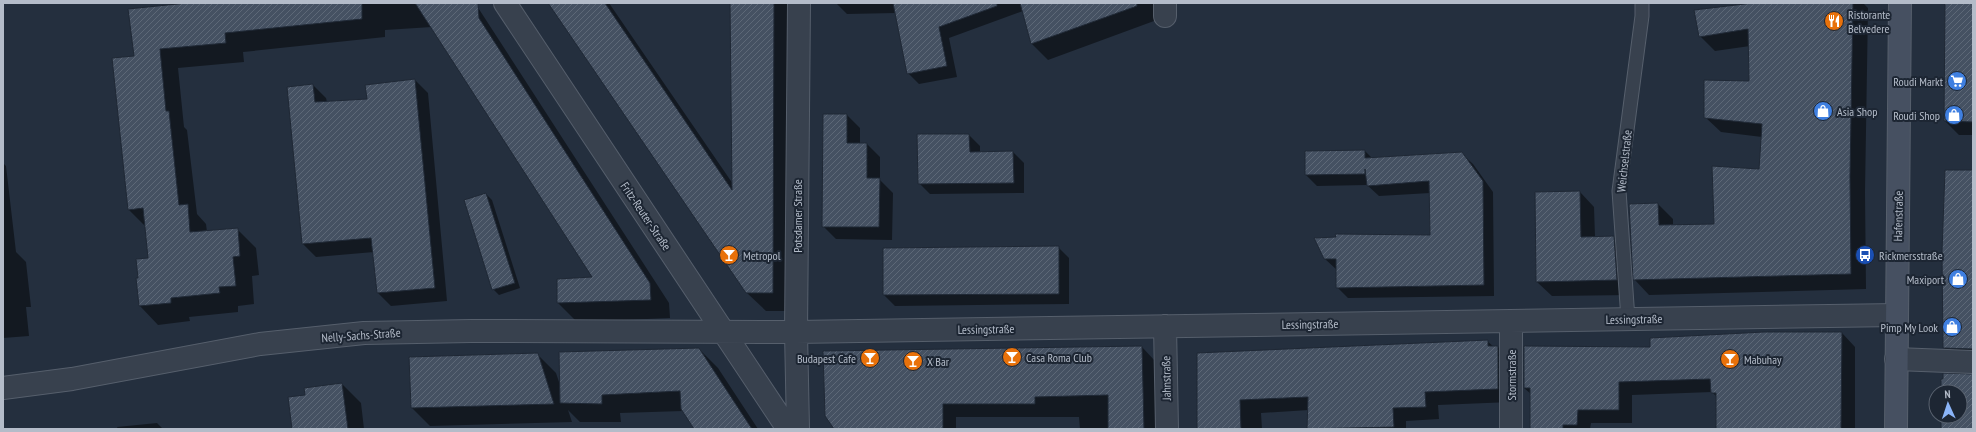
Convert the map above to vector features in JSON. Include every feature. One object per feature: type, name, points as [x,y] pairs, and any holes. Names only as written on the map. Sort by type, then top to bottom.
[{"type":"street","name":"Fritz-Reuter-Straße","points":[[505,3],[788,429]]},
{"type":"street","name":"Potsdamer Straße","points":[[798,429],[796,332],[799,3]]},
{"type":"street","name":"Hafenstraße","points":[[1896,429],[1900,3]]},
{"type":"street","name":"Lessingstraße","points":[[722,331],[796,332],[1897,315]]},
{"type":"street","name":"Stormstraße","points":[[1511,321],[1511,429]]},
{"type":"street","name":"Jahnstraße","points":[[1165,326],[1167,429]]},
{"type":"street","name":"Nelly-Sachs-Straße","points":[[3,388],[72,379],[260,344],[364,333],[722,331]]},
{"type":"street","points":[[1896,359],[1973,362]]},
{"type":"lane","name":"Weichselstraße","points":[[1628,319],[1619,191],[1641,24],[1642,3]]},
{"type":"building","points":[[187,3],[362,3],[362,19],[225,33],[226,43],[160,49],[166,111],[169,111],[179,205],[188,204],[190,232],[238,228],[240,256],[233,257],[236,286],[219,287],[220,293],[171,298],[171,303],[139,306],[136,278],[138,278],[136,259],[148,258],[143,208],[128,210],[112,58],[134,56],[128,9]]},
{"type":"building","points":[[415,3],[478,3],[479,18],[650,283],[651,300],[557,303],[557,279],[592,277]]},
{"type":"building","points":[[548,3],[605,3],[732,190],[730,3],[774,3],[773,293],[746,293]]},
{"type":"building","points":[[893,3],[997,3],[997,6],[939,27],[947,66],[907,74]]},
{"type":"building","points":[[1020,3],[1137,3],[1137,6],[1031,44]]},
{"type":"building","points":[[1753,3],[1853,3],[1850,176],[1851,274],[1633,280],[1629,204],[1658,203],[1659,225],[1714,224],[1712,166],[1759,169],[1762,124],[1704,118],[1704,80],[1749,81],[1748,29],[1699,37],[1694,10]]},
{"type":"building","points":[[1945,3],[1973,3],[1973,122],[1944,121]]},
{"type":"building","points":[[415,79],[435,288],[377,293],[371,238],[302,244],[287,87],[313,84],[315,102],[367,99],[365,85]]},
{"type":"building","points":[[823,114],[847,114],[847,143],[867,143],[867,178],[880,178],[879,227],[822,227]]},
{"type":"building","points":[[917,134],[969,134],[970,152],[1013,151],[1014,183],[918,184]]},
{"type":"building","points":[[1365,150],[1365,158],[1462,152],[1483,181],[1484,285],[1336,288],[1336,259],[1324,259],[1314,238],[1336,237],[1335,234],[1430,235],[1429,181],[1367,186],[1365,169],[1365,174],[1305,175],[1305,151]]},
{"type":"building","points":[[1945,170],[1973,170],[1973,349],[1943,348],[1942,252]]},
{"type":"building","points":[[1580,191],[1581,237],[1614,236],[1617,280],[1536,282],[1535,192]]},
{"type":"building","points":[[486,193],[515,283],[492,290],[464,200]]},
{"type":"building","points":[[1059,246],[1059,294],[883,295],[883,248]]},
{"type":"building","points":[[1764,332],[1842,332],[1841,429],[1716,429],[1716,393],[1711,393],[1710,379],[1619,382],[1619,410],[1578,410],[1577,425],[1563,425],[1563,429],[1530,429],[1530,388],[1524,388],[1524,346],[1650,347],[1650,338]]},
{"type":"building","points":[[1488,340],[1488,346],[1498,346],[1498,389],[1425,392],[1426,407],[1393,408],[1394,427],[1307,429],[1308,397],[1240,400],[1241,429],[1197,429],[1197,353]]},
{"type":"building","points":[[1142,346],[1144,429],[1108,429],[1108,395],[1035,397],[1035,404],[943,404],[943,429],[834,429],[825,416],[823,351]]},
{"type":"building","points":[[699,348],[752,429],[694,429],[681,409],[680,391],[602,395],[602,404],[560,403],[559,352]]},
{"type":"building","points":[[538,353],[554,404],[411,408],[409,357]]},
{"type":"building","points":[[1943,373],[1973,374],[1973,429],[1941,429],[1941,424],[1968,424],[1968,384],[1941,384],[1941,379],[1943,379]]},
{"type":"building","points":[[342,383],[348,429],[292,429],[288,397],[305,395],[304,388]]},
{"type":"place","name":"Ristorante Belvedere","points":[[1834,21]]},
{"type":"place","name":"Roudi Markt","points":[[1957,81]]},
{"type":"place","name":"Asia Shop","points":[[1823,111]]},
{"type":"place","name":"Roudi Shop","points":[[1954,115]]},
{"type":"place","name":"Metropol","points":[[729,255]]},
{"type":"place","name":"Rickmersstraße","points":[[1865,255]]},
{"type":"place","name":"Maxiport","points":[[1958,279]]},
{"type":"place","name":"Pimp My Look","points":[[1952,327]]},
{"type":"place","name":"Casa Roma Club","points":[[1012,357]]},
{"type":"place","name":"Budapest Cafe","points":[[870,358]]},
{"type":"place","name":"Mabuhay","points":[[1730,359]]},
{"type":"place","name":"X Bar","points":[[913,361]]}]
